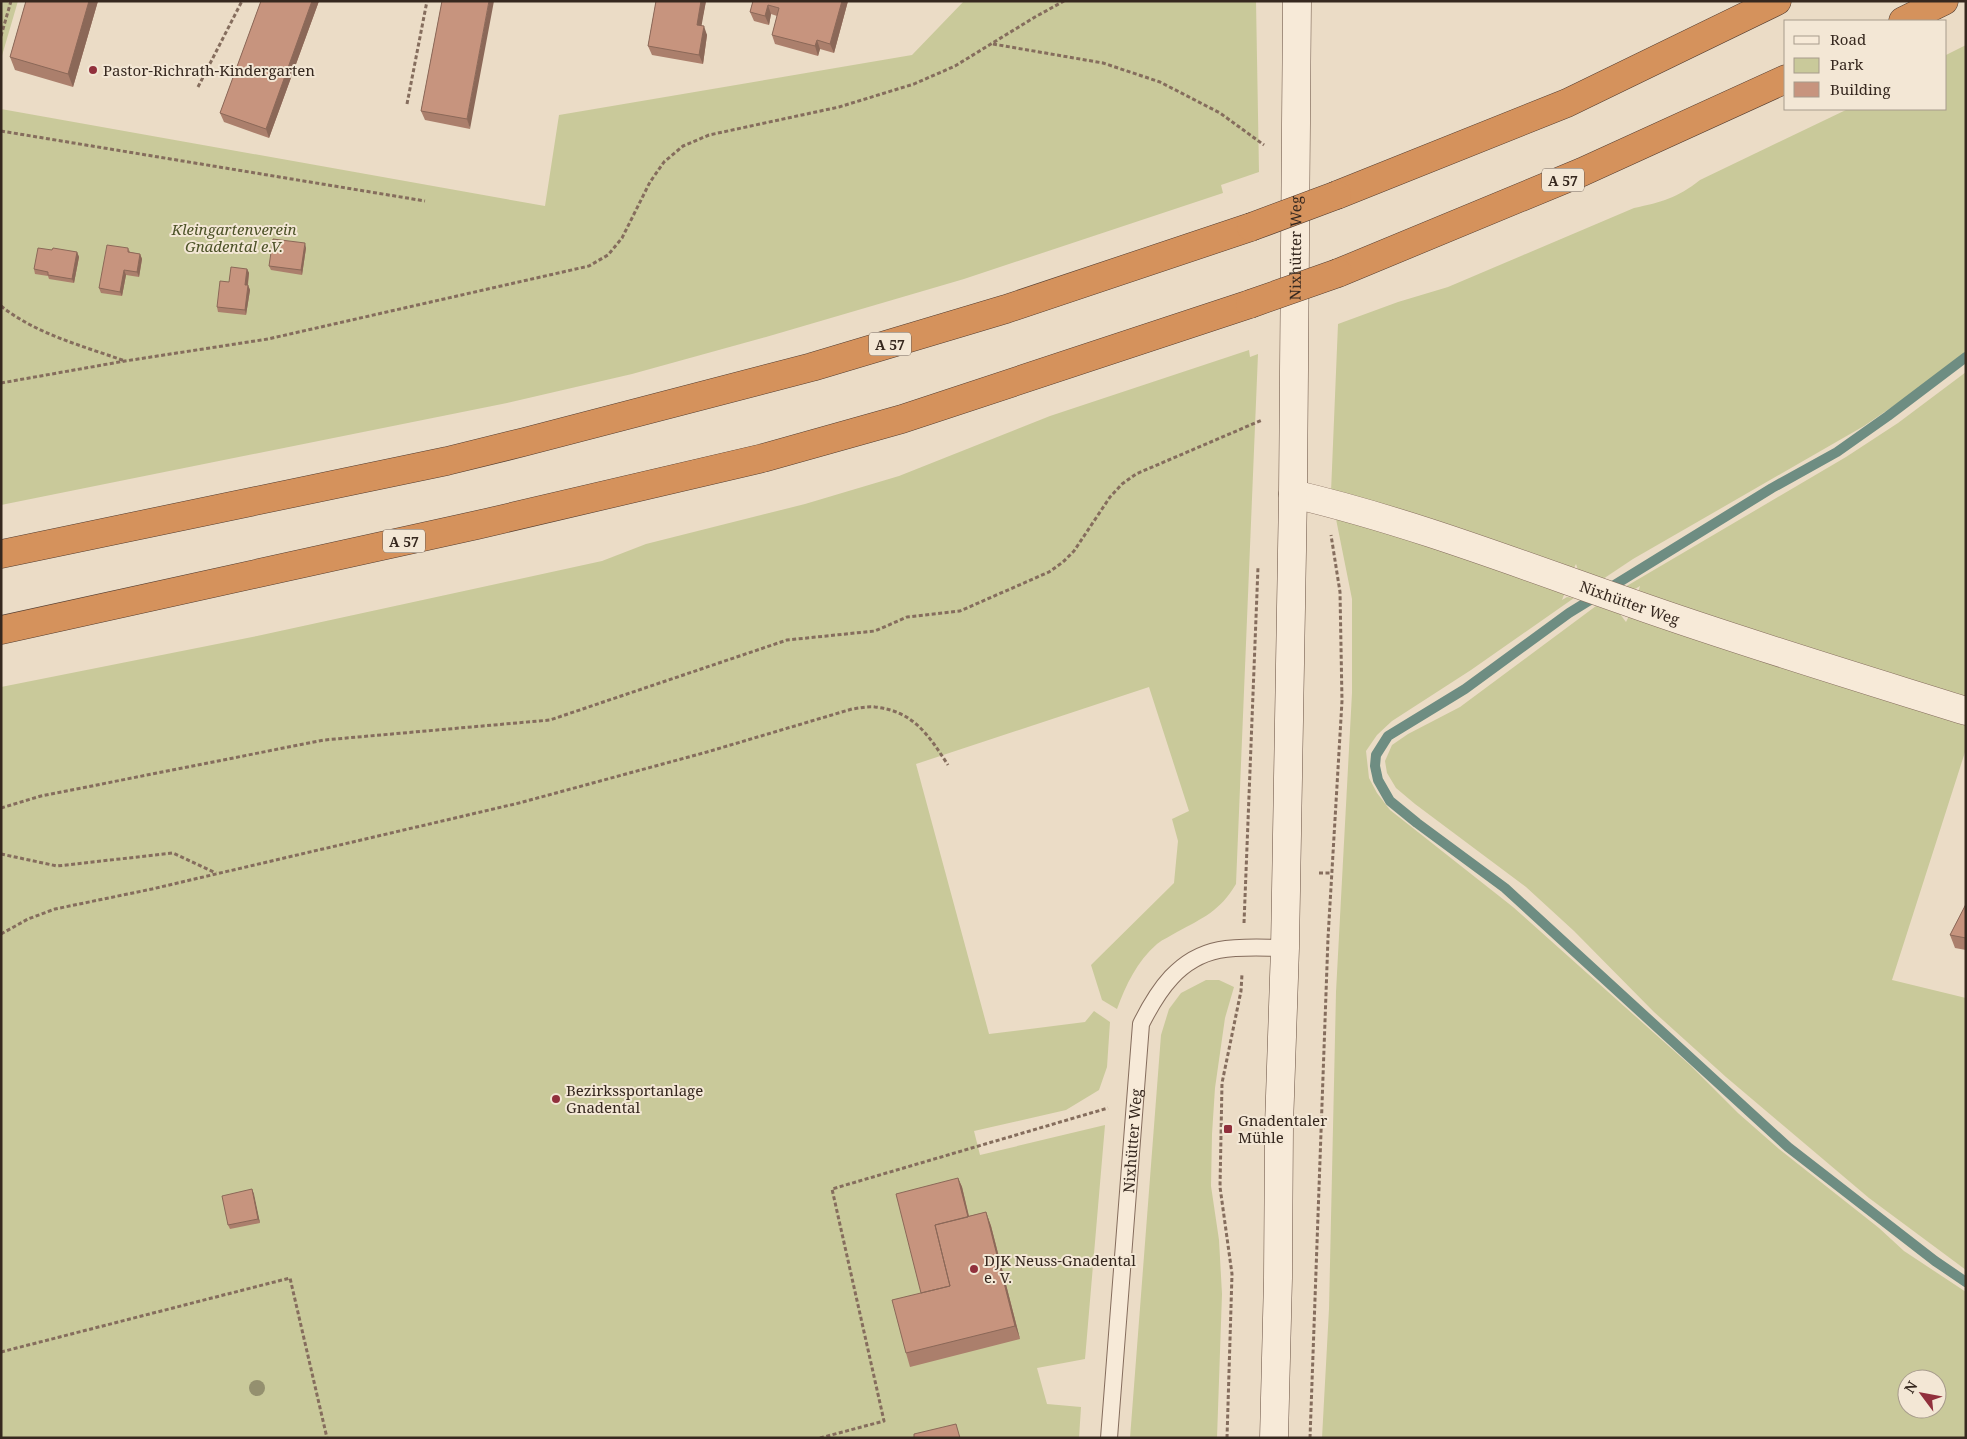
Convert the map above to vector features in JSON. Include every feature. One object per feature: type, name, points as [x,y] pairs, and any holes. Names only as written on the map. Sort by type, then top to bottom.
[{"type":"highway","name":"A 57","points":[[1,554],[447,461],[812,367],[942,329],[1251,227],[1337,195],[1567,103],[1777,1]]},
{"type":"highway","points":[[1905,20],[1944,1]]},
{"type":"highway","name":"A 57","points":[[1,630],[478,525],[763,458],[902,419],[1338,273],[1582,172],[1784,80]]},
{"type":"main road","name":"Nixhütter Weg","points":[[1274,1438],[1293,494],[1296,1]]},
{"type":"main road","name":"Nixhütter Weg","points":[[1293,494],[1368,513],[1633,604],[1966,711]]},
{"type":"lane","name":"Nixhütter Weg","points":[[1109,1438],[1141,1024],[1154,997],[1171,975],[1192,960],[1219,950],[1285,948]]},
{"type":"path","points":[[1,36],[11,1]]},
{"type":"path","points":[[198,87],[242,1]]},
{"type":"path","points":[[408,104],[427,1]]},
{"type":"path","points":[[1,383],[125,361],[268,339],[589,266],[608,255],[622,238],[650,182],[664,162],[683,146],[709,136],[840,107],[914,84],[955,66],[1034,17],[1064,1]]},
{"type":"path","points":[[992,44],[1103,63],[1160,82],[1220,113],[1269,148]]},
{"type":"path","points":[[1,131],[425,201]]},
{"type":"path","points":[[1,306],[14,316],[56,336],[125,361]]},
{"type":"path","points":[[1,808],[42,796],[324,740],[550,720],[787,640],[875,631],[907,617],[960,611],[1049,572],[1063,562],[1074,551],[1110,497],[1122,484],[1136,474],[1264,420],[1263,429]]},
{"type":"path","points":[[1310,1438],[1328,938],[1342,701],[1340,592],[1326,502]]},
{"type":"path","points":[[1227,1438],[1232,1274],[1220,1187],[1222,1083],[1241,991],[1258,566]]},
{"type":"path","points":[[1,934],[28,919],[55,910],[519,803],[707,752],[852,709],[875,707],[894,712],[915,722],[928,736],[948,765]]},
{"type":"path","points":[[1,854],[57,866],[174,853],[217,873]]},
{"type":"path","points":[[820,1438],[884,1421],[832,1189],[1134,1100]]},
{"type":"path","points":[[1,1352],[290,1278],[327,1438]]},
{"type":"green space","points":[[1,1],[18,1],[1,59]]},
{"type":"green space","name":"Kleingartenverein Gnadental e.V.","points":[[964,1],[1256,1],[1259,172],[1221,185],[1223,193],[964,279],[632,374],[507,403],[1,505],[1,109],[545,206],[559,115],[912,55]]},
{"type":"green space","points":[[1966,45],[1966,352],[1905,398],[1864,426],[1633,559],[1603,579],[1578,570],[1576,564],[1572,572],[1331,492],[1338,324],[1398,302],[1448,287],[1634,208],[1669,198],[1700,180],[1846,110],[1947,110],[1947,54]]},
{"type":"green space","points":[[1249,350],[1250,357],[1258,354],[1236,884],[1224,901],[1210,913],[1157,944],[1150,951],[1133,974],[1117,1009],[1102,1000],[1091,965],[1174,883],[1178,841],[1172,819],[1189,811],[1149,687],[916,764],[989,1034],[1085,1022],[1094,1011],[1110,1022],[1107,1067],[1099,1090],[1066,1110],[974,1131],[980,1155],[1105,1125],[1085,1359],[1037,1368],[1047,1404],[1081,1407],[1079,1438],[1,1438],[1,687],[257,636],[602,561],[646,544],[805,504],[899,476],[1050,416]]},
{"type":"green space","points":[[1966,372],[1966,701],[1637,596],[1640,586],[1635,589],[1625,587],[1846,457],[1898,423]]},
{"type":"green space","points":[[1343,517],[1565,592],[1562,600],[1567,597],[1574,598],[1471,670],[1392,721],[1377,735],[1366,751],[1369,778],[1377,793],[1390,810],[1513,907],[1691,1066],[1738,1113],[1779,1149],[1879,1228],[1904,1251],[1966,1292],[1966,1438],[1322,1438],[1329,1309],[1336,992],[1352,693],[1352,599],[1336,519]]},
{"type":"green space","points":[[1596,606],[1620,614],[1626,622],[1630,614],[1966,721],[1966,749],[1892,980],[1966,998],[1966,1270],[1869,1198],[1726,1077],[1654,1012],[1574,931],[1526,887],[1415,804],[1396,788],[1387,773],[1385,761],[1392,745],[1408,734],[1460,707]]},
{"type":"green space","points":[[1206,980],[1219,980],[1234,987],[1225,1018],[1215,1088],[1212,1134],[1211,1186],[1219,1240],[1222,1294],[1217,1438],[1130,1438],[1161,1035],[1169,1009],[1181,993]]},
{"type":"building","points":[[26,1],[89,1],[68,74],[10,57]]},
{"type":"building","points":[[261,1],[312,1],[266,129],[220,113]]},
{"type":"building","points":[[442,1],[489,1],[467,119],[421,111]]},
{"type":"building","points":[[656,1],[701,1],[697,25],[704,26],[699,55],[648,46]]},
{"type":"building","points":[[753,1],[842,1],[830,44],[817,40],[815,46],[772,35],[779,8],[768,5],[765,16],[750,12]]},
{"type":"building","points":[[273,239],[305,243],[301,270],[269,266]]},
{"type":"building","points":[[107,245],[128,248],[128,252],[140,254],[137,272],[124,270],[120,292],[99,288]]},
{"type":"building","points":[[38,248],[52,250],[53,248],[77,252],[72,279],[48,275],[48,272],[34,269]]},
{"type":"building","points":[[231,267],[247,269],[245,285],[248,285],[245,310],[217,307],[220,281],[229,282]]},
{"type":"building","points":[[1966,904],[1966,938],[1950,935]]},
{"type":"building","points":[[958,1178],[968,1217],[935,1225],[950,1286],[921,1293],[896,1194]]},
{"type":"building","points":[[252,1189],[258,1219],[228,1225],[222,1196]]},
{"type":"building","name":"DJK Neuss-Gnadental e. V.","points":[[986,1212],[1015,1326],[906,1353],[892,1300],[950,1286],[935,1225]]},
{"type":"building","points":[[956,1424],[960,1438],[914,1438],[914,1434]]},
{"type":"waterway","points":[[1966,357],[1837,452],[1772,488],[1569,613],[1465,689],[1388,736],[1376,755],[1375,766],[1378,780],[1390,801],[1505,888],[1788,1147],[1935,1261],[1966,1282]]},
{"type":"place","name":"Pastor-Richrath-Kindergarten","points":[[93,70]]},
{"type":"place","name":"Bezirkssportanlage Gnadental","points":[[556,1099]]},
{"type":"place","name":"Gnadentaler Mühle","points":[[1228,1129]]},
{"type":"place","name":"DJK Neuss-Gnadental e. V.","points":[[974,1269]]}]
